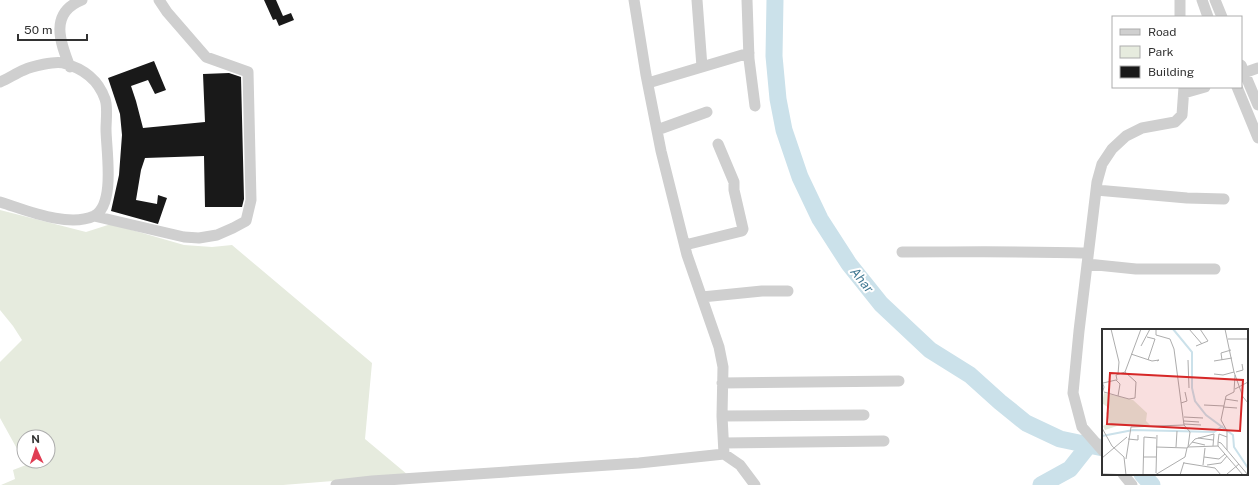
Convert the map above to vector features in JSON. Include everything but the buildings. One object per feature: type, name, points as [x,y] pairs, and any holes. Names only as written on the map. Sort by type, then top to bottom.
[{"type":"street","points":[[0,202],[57,219],[80,219],[94,216],[184,237],[199,238],[217,235],[246,221],[250,200],[248,72],[206,57],[167,12],[159,0]]},
{"type":"street","points":[[634,0],[657,130],[685,245],[719,347],[723,367],[722,416],[724,448],[756,485]]},
{"type":"street","points":[[697,0],[702,67]]},
{"type":"street","points":[[747,0],[749,54],[755,106]]},
{"type":"street","points":[[1180,0],[1180,16]]},
{"type":"street","points":[[1202,0],[1208,16]]},
{"type":"street","points":[[1216,0],[1222,16]]},
{"type":"street","points":[[70,67],[63,50],[59,34],[60,23],[64,13],[77,1]]},
{"type":"street","points":[[49,64],[63,50]]},
{"type":"street","points":[[648,83],[749,54]]},
{"type":"street","points":[[0,82],[24,70],[49,64],[62,63],[79,69],[92,77],[106,100],[106,130],[109,171],[107,196],[101,210],[94,216]]},
{"type":"street","points":[[1258,68],[1242,71],[1258,105]]},
{"type":"street","points":[[1102,450],[1082,426],[1073,393],[1088,252],[1096,190],[1102,164],[1112,149],[1126,136],[1142,128],[1175,122],[1182,115],[1184,90],[1198,88]]},
{"type":"street","points":[[1237,88],[1258,138]]},
{"type":"street","points":[[657,130],[707,112]]},
{"type":"street","points":[[685,245],[742,231],[743,229],[734,190],[734,182],[718,144]]},
{"type":"street","points":[[1096,190],[1187,198],[1224,199]]},
{"type":"street","points":[[902,252],[1088,252]]},
{"type":"street","points":[[1087,264],[1136,269],[1215,269]]},
{"type":"street","points":[[702,297],[762,291],[788,291]]},
{"type":"street","points":[[722,383],[899,381]]},
{"type":"street","points":[[722,416],[864,415]]},
{"type":"street","points":[[336,485],[372,481],[639,463],[724,448],[884,442]]},
{"type":"street","points":[[1124,475],[1132,485]]},
{"type":"green space","points":[[0,210],[86,232],[111,224],[184,245],[212,247],[232,245],[372,363],[365,439],[408,475],[283,485],[1,485],[15,479],[13,470],[16,469],[56,469],[56,429],[16,429],[16,447],[0,418],[0,362],[22,340],[0,310]]},
{"type":"waterway","name":"Ahar","points":[[775,0],[774,56],[778,99],[784,130],[800,177],[820,219],[849,264],[881,304],[930,350],[970,375],[1026,423],[1060,439],[1102,448]]},
{"type":"waterway","points":[[1041,485],[1070,469],[1089,445]]},
{"type":"waterway","name":"Ahar","points":[[1143,475],[1152,485]]}]
